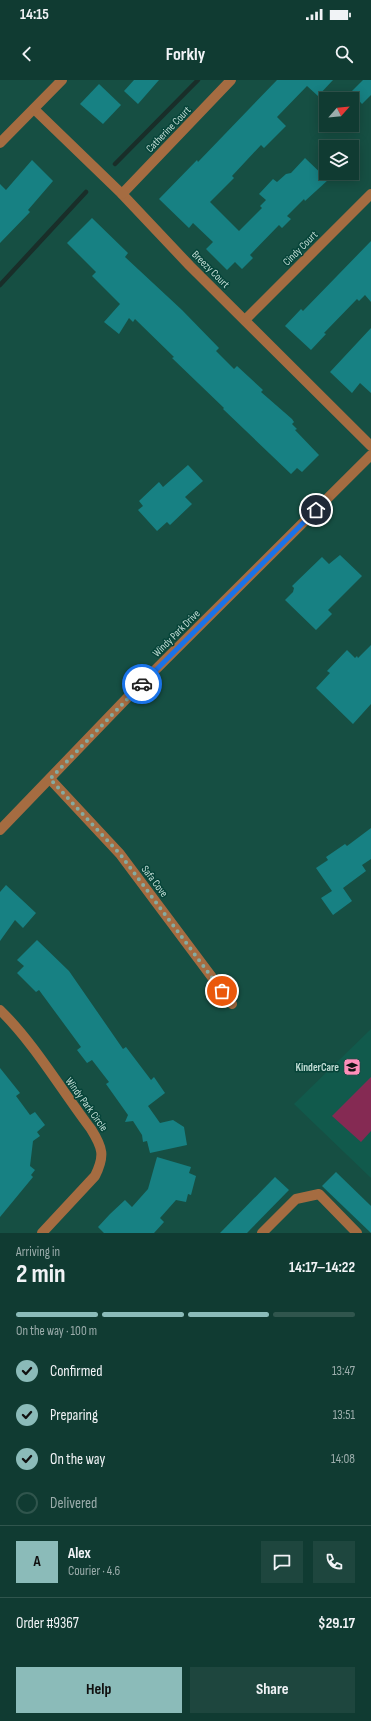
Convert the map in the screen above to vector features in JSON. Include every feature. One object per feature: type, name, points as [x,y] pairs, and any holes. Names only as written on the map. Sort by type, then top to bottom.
[{"type":"street","points":[[0,143],[62,80]]},
{"type":"street","name":"Catherine Court","points":[[122,194],[231,80]]},
{"type":"street","name":"Breezy Court","points":[[34,109],[122,194],[371,446]]},
{"type":"street","name":"Cindy Court","points":[[245,320],[371,194]]},
{"type":"street","name":"Windy Park Drive","points":[[0,830],[135,691],[371,455]]},
{"type":"street","name":"Safa Cove","points":[[50,779],[120,854],[232,1004]]},
{"type":"street","name":"Windy Park Circle","points":[[0,1010],[14,1023],[29,1042],[91,1129],[98,1141],[102,1155],[100,1165],[95,1176],[42,1233]]},
{"type":"street","points":[[262,1233],[296,1199],[319,1194],[357,1233]]},
{"type":"shaded area","name":"KinderCare","points":[[371,1029],[371,1178],[294,1104]]},
{"type":"shaded area","points":[[371,1077],[371,1131],[361,1142],[332,1116]]},
{"type":"building","points":[[134,80],[159,80],[138,104],[124,91]]},
{"type":"building","points":[[277,80],[333,80],[322,92],[319,92],[318,96],[307,86],[277,117],[286,126],[264,148],[261,145],[232,176],[234,178],[210,202],[239,231],[262,208],[260,206],[266,200],[259,194],[273,179],[277,182],[286,174],[291,173],[305,158],[319,171],[319,180],[328,180],[305,201],[304,199],[287,216],[291,219],[282,228],[279,225],[250,255],[253,258],[242,269],[235,262],[227,270],[206,249],[213,242],[193,223],[189,228],[159,199],[197,160],[198,162]]},
{"type":"building","points":[[363,80],[371,80],[371,95],[362,104],[359,101],[359,92],[351,92]]},
{"type":"building","points":[[99,84],[121,105],[103,124],[80,104]]},
{"type":"building","points":[[32,160],[53,181],[28,210],[30,212],[0,243],[0,184],[6,190]]},
{"type":"building","points":[[92,218],[128,253],[125,257],[182,310],[219,348],[216,351],[234,369],[237,366],[263,390],[261,392],[292,419],[294,422],[292,424],[297,429],[295,430],[319,455],[302,472],[297,468],[291,474],[223,409],[224,408],[172,358],[174,357],[135,319],[133,322],[129,318],[119,334],[104,322],[120,304],[92,276],[96,272],[67,243]]},
{"type":"building","points":[[371,241],[371,302],[365,295],[359,301],[357,299],[324,333],[326,334],[311,350],[285,326],[301,309],[303,311]]},
{"type":"building","points":[[371,328],[371,393],[360,383],[352,393],[330,372]]},
{"type":"building","points":[[188,465],[203,481],[185,497],[192,504],[170,525],[167,522],[157,531],[138,510],[143,506],[139,501],[159,482],[163,487]]},
{"type":"building","points":[[340,555],[362,576],[328,610],[332,614],[316,630],[285,600],[293,592],[294,588],[292,586],[322,557],[329,564]]},
{"type":"building","points":[[371,645],[371,704],[353,724],[316,688],[330,673],[327,671],[347,650],[355,658],[357,656],[358,658]]},
{"type":"building","points":[[371,828],[371,859],[362,865],[366,871],[343,888],[352,901],[333,915],[321,898],[332,891],[316,868],[328,860],[326,857],[345,844],[347,846]]},
{"type":"building","points":[[6,885],[36,913],[23,928],[15,920],[0,941],[0,892]]},
{"type":"building","points":[[37,940],[69,971],[123,1049],[126,1047],[151,1080],[154,1077],[165,1093],[148,1106],[160,1123],[173,1120],[184,1127],[187,1145],[150,1153],[147,1141],[143,1142],[142,1135],[133,1121],[125,1122],[128,1115],[106,1084],[109,1082],[92,1060],[87,1063],[77,1050],[81,1047],[39,990],[36,992],[17,973],[24,966],[17,960]]},
{"type":"building","points":[[0,1068],[20,1093],[16,1096],[30,1115],[35,1112],[45,1125],[37,1132],[40,1136],[33,1141],[30,1166],[35,1170],[31,1175],[33,1177],[0,1217]]},
{"type":"building","points":[[157,1157],[191,1167],[189,1173],[196,1176],[191,1195],[188,1194],[186,1202],[176,1200],[160,1218],[164,1222],[154,1233],[104,1233],[98,1227],[110,1214],[125,1200],[132,1207],[148,1189]]},
{"type":"building","points":[[336,1172],[371,1206],[371,1233],[322,1186]]},
{"type":"building","points":[[275,1177],[289,1190],[247,1233],[220,1233]]},
{"type":"waterway","points":[[115,164],[198,80]]},
{"type":"waterway","points":[[0,285],[86,192]]},
{"type":"way so far","points":[[142,684],[50,779],[120,854],[222,991]]},
{"type":"place","name":"KinderCare","points":[[352,1067]]},
{"type":"route","points":[[142,684],[316,510]]}]
